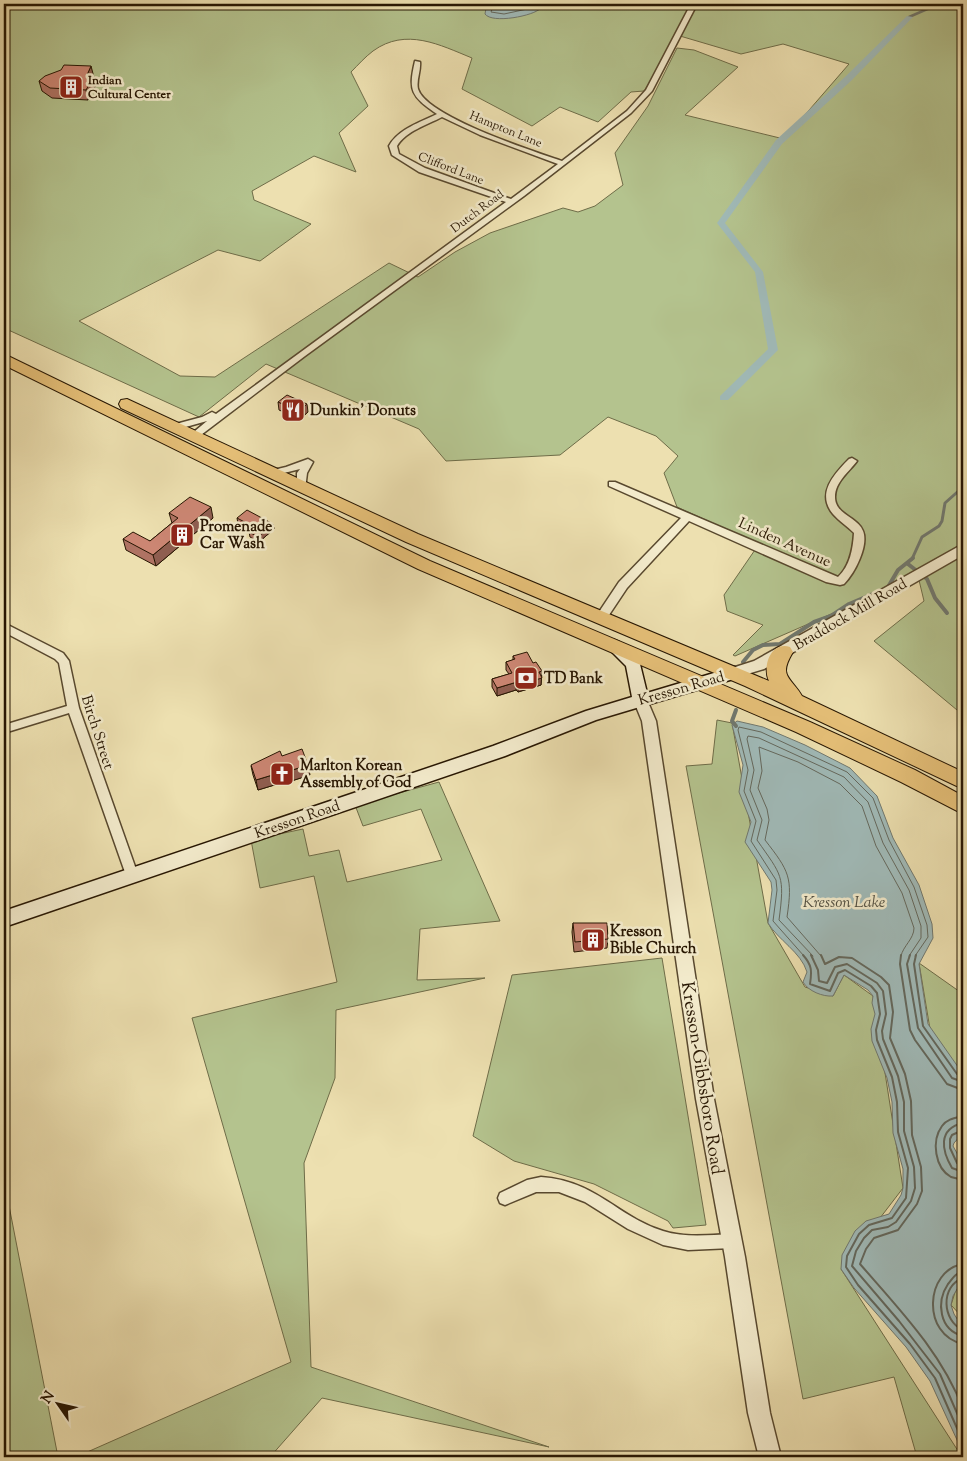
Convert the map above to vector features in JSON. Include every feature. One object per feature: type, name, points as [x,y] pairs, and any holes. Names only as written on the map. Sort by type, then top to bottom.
[{"type":"highway","points":[[4,346],[412,538],[734,673],[963,781]]},
{"type":"highway","points":[[4,359],[294,503],[424,565],[868,757],[963,806]]},
{"type":"highway","points":[[143,427],[156,428],[177,437],[194,436]]},
{"type":"highway","points":[[783,652],[775,665],[776,675],[780,683],[800,705]]},
{"type":"main road","points":[[614,646],[633,664],[640,699]]},
{"type":"main road","name":"Kresson Road","points":[[4,919],[498,751],[592,714],[734,673]]},
{"type":"street","name":"Dutch Road","points":[[194,436],[235,403],[612,126],[643,98],[657,77],[694,4]]},
{"type":"street","name":"Hampton Lane","points":[[417,62],[418,68],[414,83],[416,92],[424,103],[495,139],[562,163]]},
{"type":"street","name":"Clifford Lane","points":[[443,114],[404,133],[393,146],[396,155],[406,162],[430,173],[510,201]]},
{"type":"street","name":"Dutch Road","points":[[175,427],[205,420],[221,407],[235,403]]},
{"type":"street","name":"Linden Avenue","points":[[612,484],[830,579],[840,581],[848,572],[854,558],[859,543],[859,532],[834,510],[829,500],[840,473],[852,461]]},
{"type":"street","points":[[272,473],[288,470],[308,462],[302,473],[302,487]]},
{"type":"street","points":[[601,618],[623,585],[688,516]]},
{"type":"street","name":"Braddock Mill Road","points":[[734,673],[758,666],[963,549]]},
{"type":"street","name":"Birch Street","points":[[4,627],[59,656],[64,661],[73,708],[132,875]]},
{"type":"street","name":"Kresson-Gibbsboro Road","points":[[640,699],[649,721],[705,1100],[732,1241],[759,1413],[770,1457]]},
{"type":"street","points":[[4,729],[73,708]]},
{"type":"street","points":[[505,1198],[539,1184],[562,1186],[587,1195],[639,1228],[662,1238],[683,1242],[732,1241]]},
{"type":"green space","points":[[4,4],[963,4],[963,715],[874,641],[924,601],[918,576],[735,656],[733,655],[763,625],[727,611],[724,595],[759,544],[677,507],[664,473],[678,456],[656,436],[608,417],[560,455],[446,461],[419,429],[266,364],[199,417],[4,328]],"holes":[[[680,36],[741,54],[783,44],[849,64],[784,139],[685,115],[738,67],[694,50],[677,48],[648,106],[615,153],[623,185],[595,206],[578,212],[563,208],[490,233],[455,252],[418,277],[389,263],[215,377],[180,376],[79,321],[218,250],[260,261],[311,224],[254,200],[252,191],[314,156],[356,172],[339,133],[368,106],[351,72],[370,53],[385,44],[410,39],[423,41],[448,48],[472,58],[462,89],[532,126],[560,107],[598,122],[631,92],[644,91]]]},
{"type":"green space","points":[[717,720],[732,723],[768,923],[805,987],[833,996],[844,975],[873,996],[903,1188],[841,1269],[962,1457],[917,1457],[894,1377],[803,1399],[686,766],[712,764]]},
{"type":"green space","points":[[439,782],[500,921],[420,929],[417,980],[485,978],[336,1010],[335,1078],[304,1163],[311,1367],[549,1447],[322,1398],[270,1457],[76,1457],[291,1362],[192,1018],[337,982],[314,876],[260,888],[251,840],[303,829],[309,856],[339,850],[347,882],[442,860],[421,809],[363,826],[355,805]]},
{"type":"green space","points":[[662,958],[706,1225],[673,1228],[668,1221],[594,1184],[514,1161],[473,1136],[512,975]]},
{"type":"green space","points":[[919,963],[963,994],[963,1076],[930,1029]]},
{"type":"green space","points":[[4,1180],[58,1457],[4,1457]]},
{"type":"green space","points":[[963,1267],[963,1318],[951,1305]]},
{"type":"water","points":[[491,4],[536,4],[541,8],[530,14],[504,19],[489,17],[485,14],[486,8]]},
{"type":"water","name":"Kresson Lake","points":[[737,721],[763,727],[805,745],[850,768],[877,796],[893,838],[919,885],[932,924],[933,938],[919,964],[928,1024],[963,1074],[963,1133],[953,1146],[963,1164],[963,1279],[953,1296],[951,1305],[954,1314],[963,1328],[963,1453],[930,1381],[906,1347],[854,1288],[841,1269],[842,1255],[855,1231],[866,1221],[889,1214],[901,1195],[903,1188],[903,1169],[893,1133],[892,1102],[887,1078],[872,1041],[871,1029],[875,1014],[872,1003],[873,996],[868,990],[844,975],[833,996],[812,991],[803,982],[807,972],[800,958],[768,923],[772,890],[771,882],[745,842],[751,822],[739,792],[743,765],[732,725]]},
{"type":"building","points":[[64,65],[91,66],[87,75],[94,76],[86,90],[50,88],[39,81],[45,76],[61,70]]},
{"type":"building","points":[[287,395],[307,404],[299,411],[278,402]]},
{"type":"building","points":[[190,497],[211,507],[153,555],[123,539],[133,532],[150,541],[178,518],[169,513]]},
{"type":"building","points":[[247,510],[273,524],[258,537],[249,532],[254,527],[237,518]]},
{"type":"building","points":[[527,652],[533,663],[536,662],[542,671],[539,672],[542,678],[518,685],[517,682],[497,688],[492,679],[512,673],[506,662],[515,659],[513,656]]},
{"type":"building","points":[[302,749],[308,765],[256,780],[251,765],[280,751],[282,756]]},
{"type":"building","points":[[573,923],[607,923],[608,939],[575,942]]},
{"type":"waterway","points":[[909,17],[932,7],[934,4]]},
{"type":"waterway","points":[[724,398],[773,350],[759,272],[721,223],[779,142],[849,78],[909,17]]},
{"type":"waterway","points":[[912,559],[922,537],[939,526],[942,521],[945,503],[963,487]]},
{"type":"waterway","points":[[888,587],[898,570],[912,559]]},
{"type":"waterway","points":[[908,564],[927,579],[935,598],[947,613]]},
{"type":"waterway","points":[[743,662],[753,650],[763,645],[780,644],[814,622],[831,616],[849,604],[875,593]]},
{"type":"waterway","points":[[736,710],[732,721],[736,726]]},
{"type":"place","name":"Indian Cultural Center","points":[[71,87]]},
{"type":"place","name":"Dunkin' Donuts","points":[[293,410]]},
{"type":"place","name":"Promenade Car Wash","points":[[182,535]]},
{"type":"place","name":"TD Bank","points":[[526,678]]},
{"type":"place","name":"Marlton Korean Assembly of God","points":[[282,774]]},
{"type":"place","name":"Kresson Bible Church","points":[[593,940]]}]
